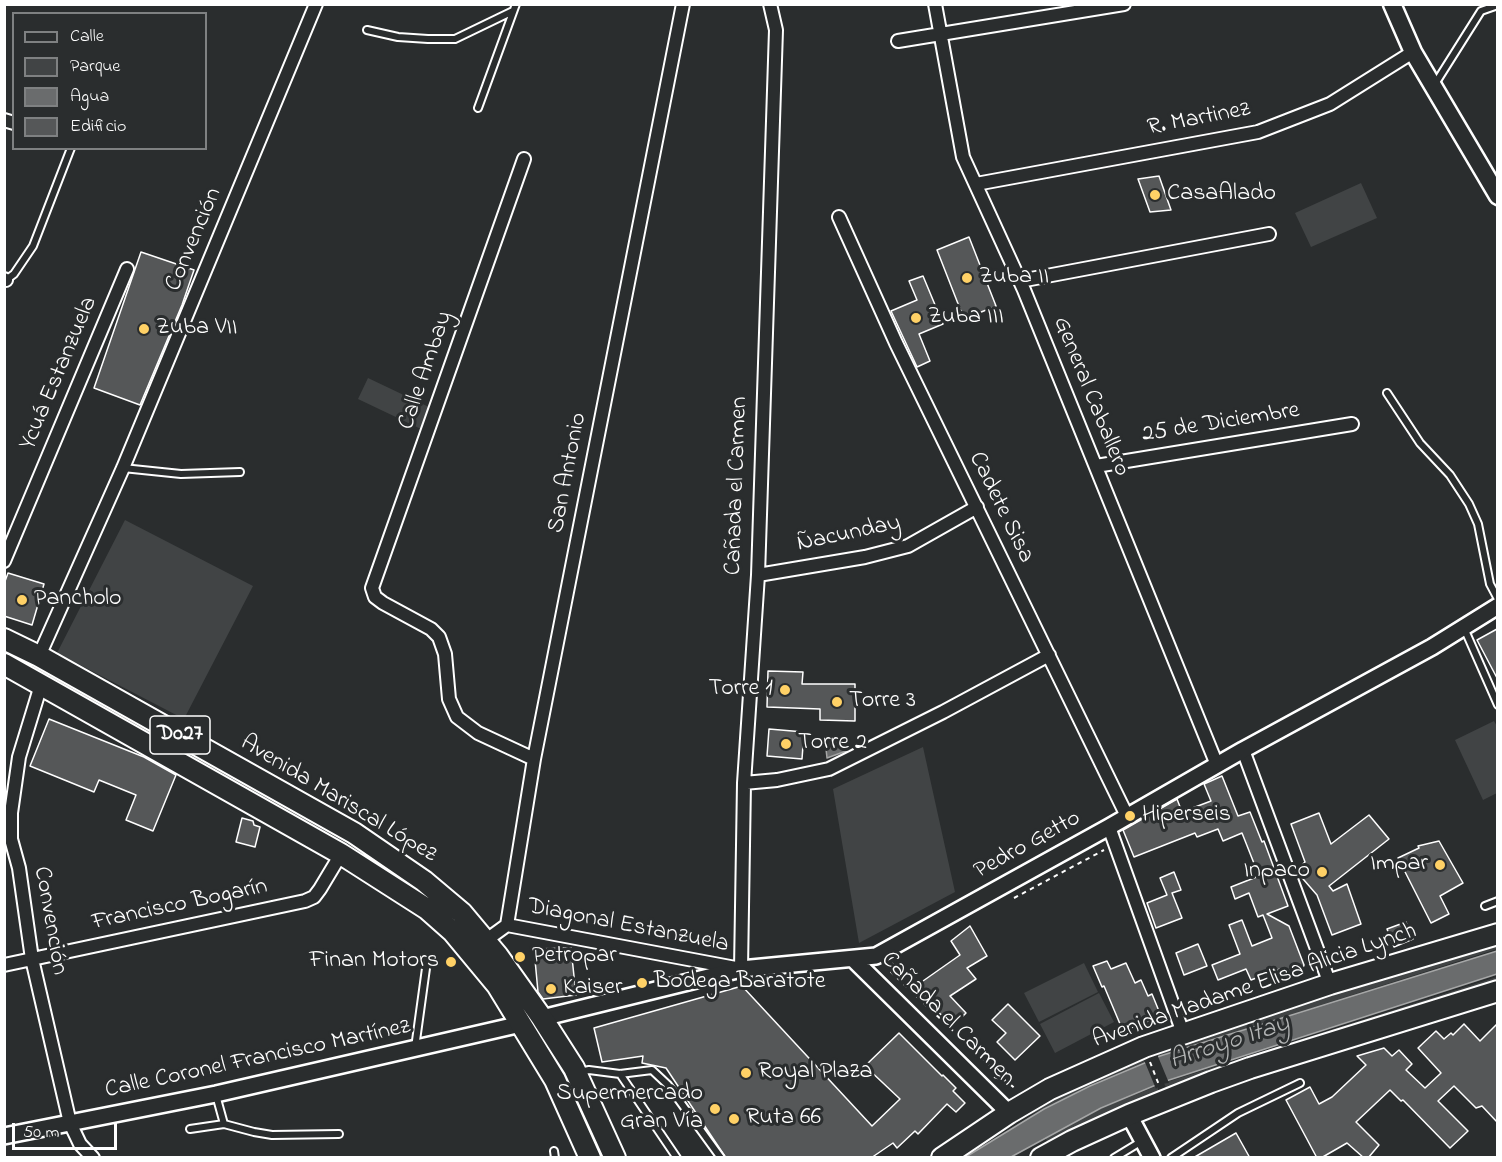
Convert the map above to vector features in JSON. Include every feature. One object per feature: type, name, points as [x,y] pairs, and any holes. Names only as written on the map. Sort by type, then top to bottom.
[{"type":"highway","name":"Avenida Mariscal López","points":[[4,639],[39,656],[354,833],[424,881],[462,913],[485,940],[542,1018]]},
{"type":"highway","name":"Avenida Mariscal López","points":[[4,664],[341,854],[427,909],[453,932],[497,985],[521,1024]]},
{"type":"highway","name":"Avenida Madame Elisa Alicia Lynch","points":[[942,1158],[1009,1113],[1082,1073],[1183,1033],[1330,984],[1497,934]]},
{"type":"highway","points":[[1041,1158],[1129,1115],[1250,1068],[1497,991]]},
{"type":"highway","name":"D027","points":[[542,1018],[576,1073],[615,1158]]},
{"type":"highway","name":"D027","points":[[521,1024],[555,1080],[590,1158]]},
{"type":"highway","points":[[928,1158],[964,1143]]},
{"type":"main road","points":[[1392,4],[1413,52],[1497,196]]},
{"type":"street","name":"Convención","points":[[39,656],[123,468],[316,4]]},
{"type":"street","name":"San Antonio","points":[[507,925],[534,759],[683,4]]},
{"type":"street","name":"Cañada el Carmen","points":[[741,969],[744,783],[758,575],[776,30],[770,4]]},
{"type":"street","name":"General Caballero","points":[[936,4],[963,157],[1020,281],[1217,765]]},
{"type":"street","points":[[898,41],[1124,4]]},
{"type":"street","name":"R. Martinez","points":[[976,184],[1258,132],[1330,104],[1413,52]]},
{"type":"street","name":"Calle Ambay","points":[[524,159],[372,588],[375,597],[431,629],[439,637],[445,654],[449,699],[457,717],[478,732],[534,759]]},
{"type":"street","name":"Cadete Sisa","points":[[838,217],[896,343],[1127,816]]},
{"type":"street","points":[[1020,281],[1269,234]]},
{"type":"street","name":"Ycuá Estanzuela","points":[[4,561],[127,269]]},
{"type":"street","name":"25 de Diciembre","points":[[1096,466],[1352,424]]},
{"type":"street","name":"Ñacunday","points":[[758,575],[865,557],[909,546],[977,507]]},
{"type":"street","name":"Pedro Getto","points":[[542,1018],[741,969],[876,956],[1432,647],[1497,606]]},
{"type":"street","points":[[744,783],[777,780],[829,769],[943,712],[1049,655]]},
{"type":"street","name":"Convención","points":[[41,685],[16,772],[11,813],[11,839],[19,868],[32,959],[70,1123],[80,1143],[93,1158]]},
{"type":"street","points":[[1243,750],[1330,984]]},
{"type":"street","points":[[4,767],[16,772]]},
{"type":"street","points":[[1109,827],[1183,1033]]},
{"type":"street","name":"Francisco Bogarín","points":[[4,965],[305,901],[314,897],[320,890],[341,854]]},
{"type":"street","points":[[4,868],[19,868]]},
{"type":"street","points":[[485,940],[507,925]]},
{"type":"street","name":"Diagonal Estanzuela","points":[[507,925],[741,969]]},
{"type":"street","name":"Cañada el Carmen","points":[[853,958],[1009,1113]]},
{"type":"street","name":"Calle Coronel Francisco Martínez","points":[[4,1136],[216,1094],[521,1024]]},
{"type":"street","points":[[1129,1115],[1152,1158]]},
{"type":"lane","points":[[1434,86],[1481,11],[1497,4]]},
{"type":"lane","points":[[367,30],[398,37],[455,39],[514,8]]},
{"type":"lane","points":[[478,108],[514,8]]},
{"type":"lane","points":[[5,279],[14,274],[33,246],[70,150]]},
{"type":"lane","points":[[1387,393],[1420,443],[1450,475],[1469,504],[1478,524],[1490,584],[1497,599]]},
{"type":"lane","points":[[123,468],[181,474],[240,472]]},
{"type":"lane","points":[[1464,627],[1497,705]]},
{"type":"lane","points":[[1485,906],[1497,901]]},
{"type":"lane","points":[[415,1049],[427,961]]},
{"type":"lane","points":[[576,1073],[589,1070],[620,1074],[652,1070],[668,1085],[721,1158]]},
{"type":"lane","points":[[620,1074],[677,1158]]},
{"type":"lane","points":[[1171,1158],[1238,1113],[1300,1083]]},
{"type":"lane","points":[[216,1094],[224,1124]]},
{"type":"lane","points":[[190,1129],[224,1124],[272,1135],[339,1134]]},
{"type":"lane","points":[[1114,1158],[1143,1141]]},
{"type":"path","points":[[1006,902],[1108,848]]},
{"type":"path","points":[[893,962],[891,972],[1006,1081]]},
{"type":"path","points":[[1148,1059],[1159,1086]]},
{"type":"green space","points":[[1361,183],[1377,218],[1311,247],[1295,213]]},
{"type":"green space","points":[[368,378],[431,408],[421,429],[358,399]]},
{"type":"green space","points":[[125,520],[253,586],[184,719],[57,653]]},
{"type":"green space","points":[[4,650],[328,831],[329,834],[327,836],[5,658]]},
{"type":"green space","points":[[1494,721],[1498,728],[1497,793],[1483,800],[1455,740]]},
{"type":"green space","points":[[923,747],[955,892],[859,943],[833,789]]},
{"type":"green space","points":[[368,855],[412,883],[463,925],[533,1020],[527,1022],[515,1002],[366,859]]},
{"type":"green space","points":[[1497,941],[1497,949],[1157,1057],[1155,1052],[1202,1034]]},
{"type":"green space","points":[[1084,963],[1098,992],[1039,1022],[1024,993]]},
{"type":"green space","points":[[1497,977],[1497,982],[1167,1090],[1164,1083]]},
{"type":"green space","points":[[1099,993],[1114,1022],[1055,1053],[1040,1024]]},
{"type":"green space","points":[[534,1021],[570,1082],[604,1157],[597,1157],[528,1023]]},
{"type":"green space","points":[[1145,1056],[1147,1061],[1097,1082],[1030,1115],[1027,1111],[1063,1092]]},
{"type":"green space","points":[[1157,1086],[1159,1093],[1050,1145],[1045,1138],[1102,1108]]},
{"type":"water","points":[[848,739],[849,750],[827,758],[825,740]]},
{"type":"water","name":"Arroyo Itay","points":[[1497,951],[1497,974],[1163,1082],[1156,1065],[1149,1068],[1156,1085],[1101,1108],[1011,1157],[964,1158],[1044,1109],[1090,1086],[1147,1062],[1149,1067],[1155,1065],[1153,1059],[1160,1056]]},
{"type":"pier","points":[[1157,1054],[1169,1083],[1161,1084],[1154,1069],[1159,1085],[1156,1089],[1144,1060],[1148,1059],[1152,1063],[1151,1057]]},
{"type":"building","name":"CasaAlado","points":[[1159,176],[1171,210],[1150,212],[1138,179]]},
{"type":"building","name":"Zuba II","points":[[969,237],[996,306],[964,319],[937,250]]},
{"type":"building","name":"Zuba VII","points":[[141,252],[194,270],[182,305],[140,405],[94,388]]},
{"type":"building","name":"Zuba III","points":[[923,276],[943,324],[919,334],[930,361],[917,367],[891,311],[917,300],[909,281]]},
{"type":"building","name":"Pancholo","points":[[8,573],[44,584],[32,625],[4,616],[4,584]]},
{"type":"building","points":[[1497,629],[1497,678],[1477,640]]},
{"type":"building","points":[[768,671],[803,672],[802,684],[855,684],[855,721],[820,720],[820,709],[767,707]]},
{"type":"building","points":[[49,719],[144,757],[176,775],[153,831],[126,820],[136,795],[99,780],[94,792],[30,766]]},
{"type":"building","name":"Torre 2","points":[[769,729],[804,732],[802,759],[767,756]]},
{"type":"building","points":[[1222,776],[1238,816],[1250,812],[1262,842],[1264,841],[1288,906],[1267,914],[1289,926],[1304,965],[1300,976],[1285,981],[1280,969],[1251,980],[1246,969],[1218,980],[1212,965],[1240,954],[1229,925],[1242,920],[1252,946],[1272,938],[1263,915],[1258,917],[1249,893],[1235,899],[1231,887],[1259,876],[1242,833],[1223,841],[1218,829],[1197,837],[1195,833],[1134,857],[1123,830],[1177,799],[1182,812],[1211,801],[1204,784]]},
{"type":"building","name":"Inpaco","points":[[1319,813],[1331,844],[1369,815],[1389,839],[1329,886],[1333,891],[1347,884],[1361,924],[1332,935],[1317,895],[1296,870],[1305,862],[1291,824]]},
{"type":"building","points":[[242,818],[253,821],[254,825],[260,827],[255,847],[236,842]]},
{"type":"building","points":[[1439,841],[1463,883],[1440,896],[1449,914],[1431,923],[1398,858],[1419,848],[1418,846]]},
{"type":"building","points":[[1174,872],[1181,890],[1172,893],[1182,918],[1156,928],[1147,903],[1167,895],[1160,878]]},
{"type":"building","points":[[1406,922],[1413,939],[1394,947],[1387,929]]},
{"type":"building","points":[[970,926],[987,956],[967,968],[976,979],[950,996],[966,1013],[953,1026],[913,988],[960,955],[951,941]]},
{"type":"building","points":[[1198,944],[1207,966],[1184,975],[1176,953]]},
{"type":"building","points":[[571,948],[576,995],[543,999],[538,992],[534,949]]},
{"type":"building","points":[[1107,961],[1111,969],[1126,963],[1135,983],[1141,980],[1148,996],[1152,994],[1161,1016],[1123,1031],[1093,966]]},
{"type":"building","name":"Royal Plaza","points":[[742,986],[872,1126],[900,1099],[865,1066],[899,1033],[956,1088],[953,1091],[965,1103],[956,1112],[947,1104],[918,1134],[915,1131],[897,1148],[893,1143],[871,1158],[726,1158],[666,1068],[642,1063],[643,1056],[602,1062],[594,1028]]},
{"type":"building","points":[[1008,1004],[1040,1036],[1015,1060],[997,1042],[1006,1033],[992,1020]]},
{"type":"building","points":[[1464,1024],[1480,1041],[1497,1024],[1497,1122],[1482,1106],[1476,1108],[1454,1086],[1438,1101],[1468,1131],[1450,1148],[1403,1100],[1401,1101],[1390,1090],[1356,1122],[1379,1145],[1368,1158],[1364,1158],[1347,1143],[1317,1158],[1286,1100],[1310,1087],[1319,1104],[1332,1097],[1366,1065],[1357,1056],[1384,1048],[1392,1056],[1399,1050],[1412,1064],[1406,1070],[1425,1088],[1441,1073],[1418,1048],[1436,1031],[1444,1039],[1451,1033],[1453,1035]]},
{"type":"building","points":[[1236,1133],[1250,1158],[1193,1158]]},
{"type":"place","name":"CasaAlado","points":[[1155,195]]},
{"type":"place","name":"Zuba II","points":[[967,278]]},
{"type":"place","name":"Zuba III","points":[[916,318]]},
{"type":"place","name":"Zuba VII","points":[[144,329]]},
{"type":"place","name":"Pancholo","points":[[22,600]]},
{"type":"place","name":"Torre 1","points":[[785,690]]},
{"type":"place","name":"Torre 3","points":[[837,702]]},
{"type":"place","name":"Torre 2","points":[[786,744]]},
{"type":"place","name":"Hiperseis","points":[[1130,816]]},
{"type":"place","name":"Impar","points":[[1440,865]]},
{"type":"place","name":"Inpaco","points":[[1322,872]]},
{"type":"place","name":"Petropar","points":[[520,957]]},
{"type":"place","name":"Finan Motors","points":[[451,962]]},
{"type":"place","name":"Bodega Baratote","points":[[642,983]]},
{"type":"place","name":"Kaiser","points":[[551,989]]},
{"type":"place","name":"Royal Plaza","points":[[746,1073]]},
{"type":"place","name":"Supermercado Gran Vía","points":[[715,1109]]},
{"type":"place","name":"Ruta 66","points":[[734,1119]]}]
